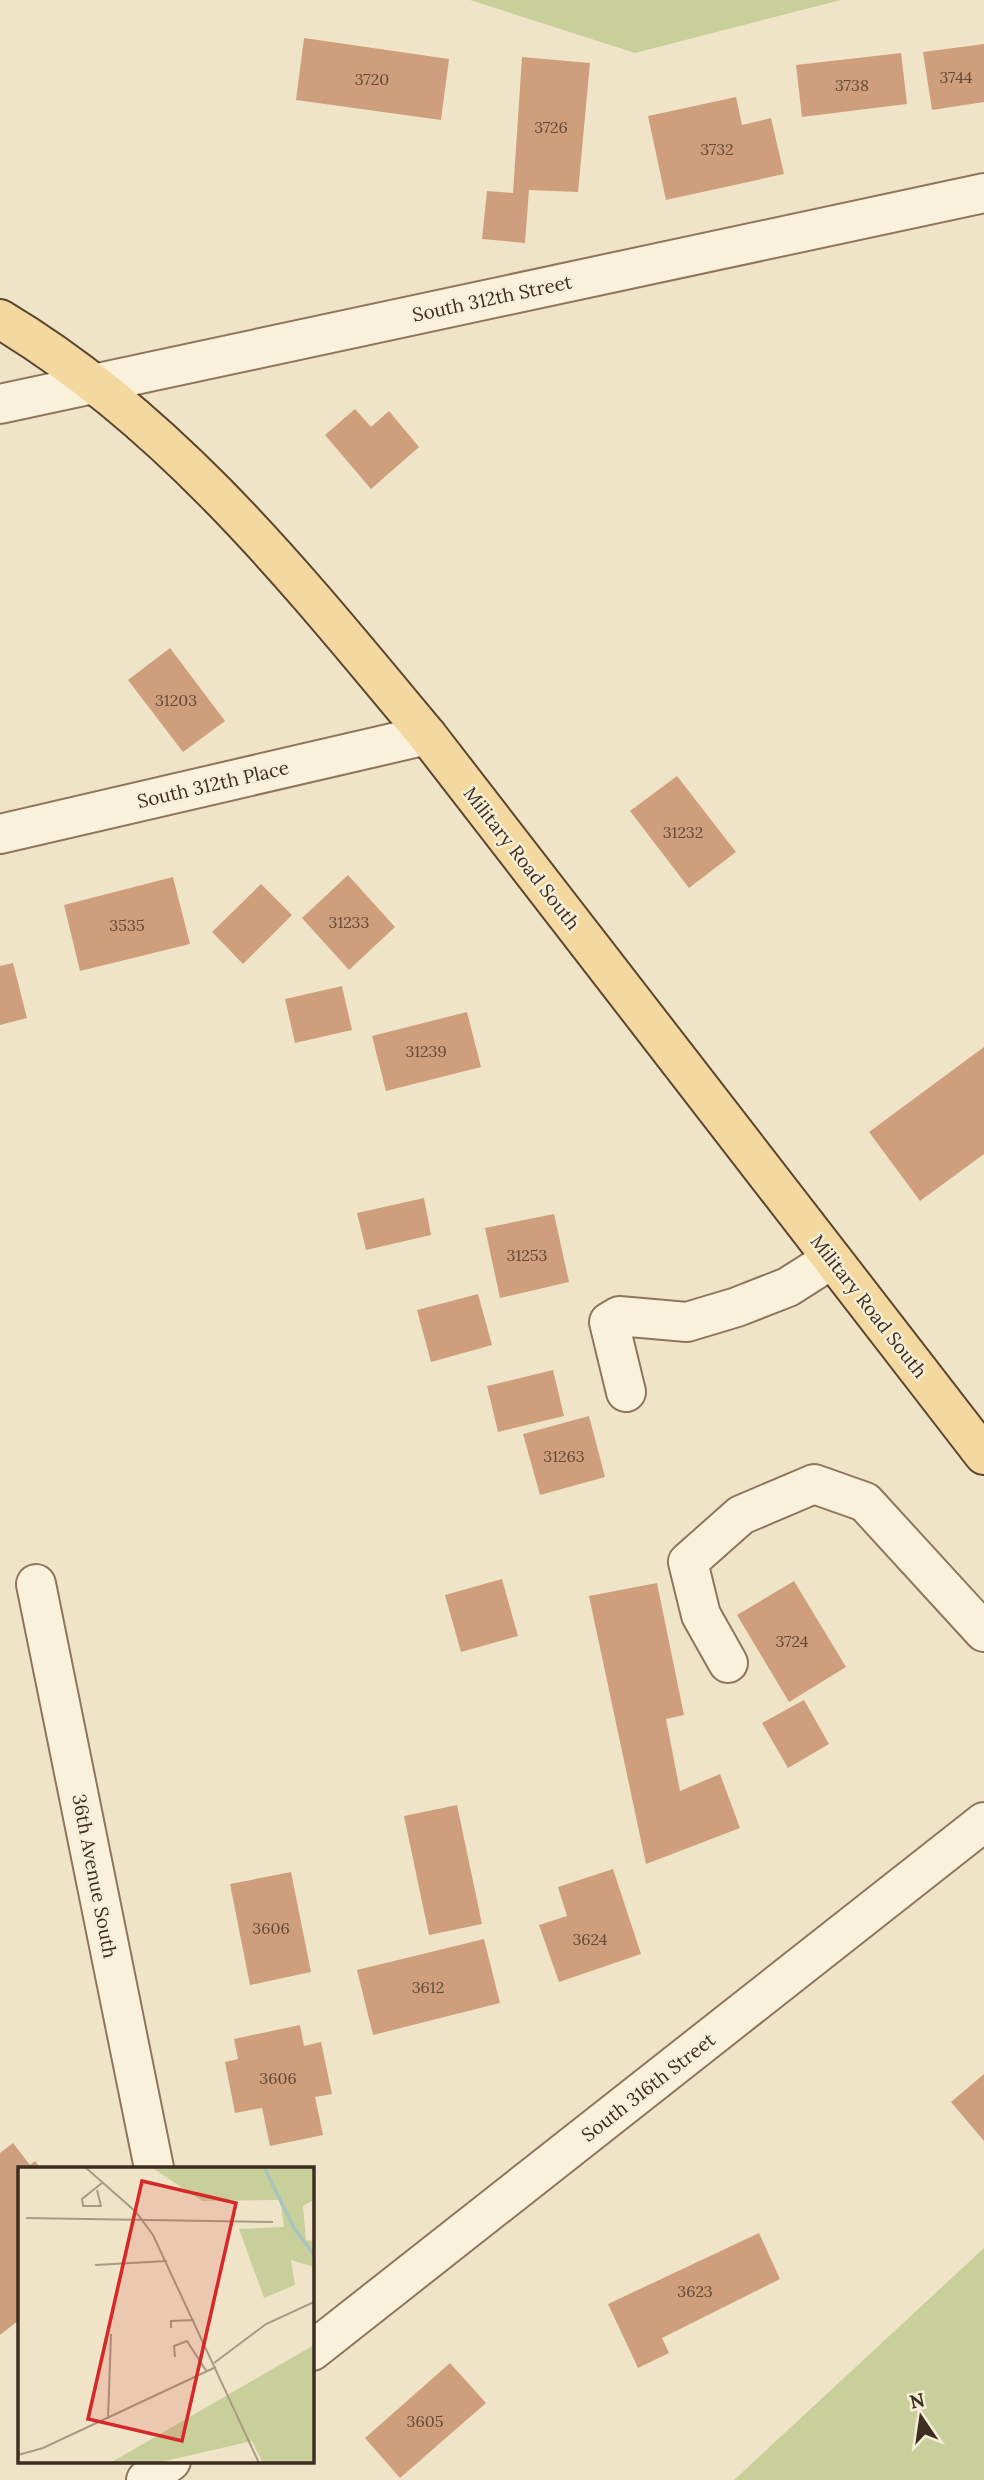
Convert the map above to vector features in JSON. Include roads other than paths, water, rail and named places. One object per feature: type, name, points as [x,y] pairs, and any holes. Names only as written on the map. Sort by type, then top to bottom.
[{"type":"main road","name":"Military Road South","points":[[0,319],[95,384],[164,441],[231,510],[332,622],[427,735],[984,1455]]},
{"type":"street","name":"South 312th Street","points":[[0,404],[984,192]]},
{"type":"street","name":"South 312th Place","points":[[0,834],[427,735]]},
{"type":"street","points":[[626,1392],[610,1322],[619,1316],[687,1322],[737,1307],[788,1287],[832,1259]]},
{"type":"street","points":[[728,1663],[701,1615],[688,1562],[741,1515],[814,1484],[865,1502],[984,1632]]},
{"type":"street","name":"36th Avenue South","points":[[36,1584],[154,2167]]},
{"type":"street","name":"South 316th Street","points":[[313,2350],[984,1822]]},
{"type":"street","points":[[146,2480],[170,2462]]}]
